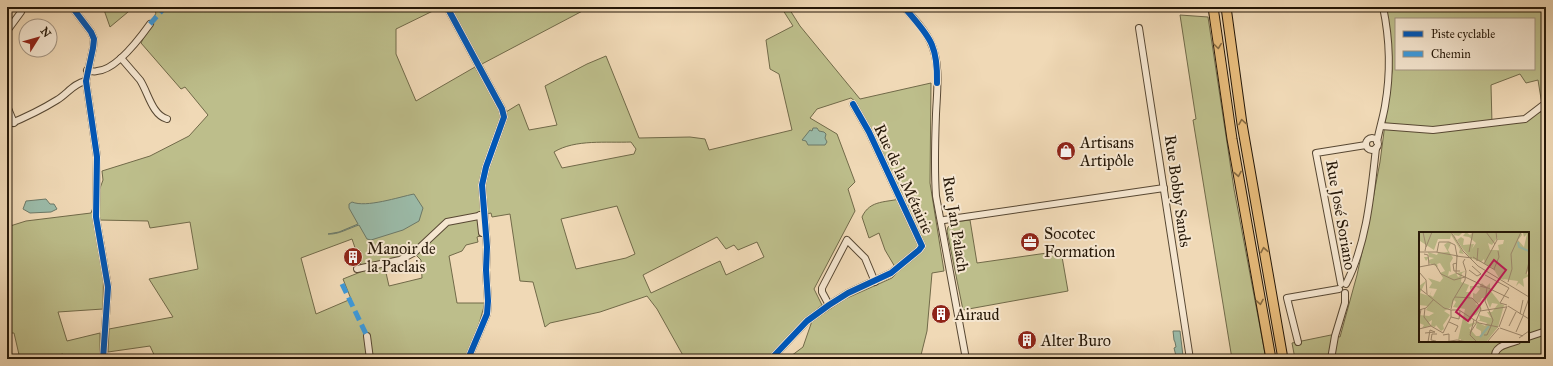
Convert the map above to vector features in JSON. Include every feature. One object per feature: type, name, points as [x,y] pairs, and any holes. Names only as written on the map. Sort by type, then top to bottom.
[{"type":"highway","points":[[1213,7],[1232,138],[1271,359]]},
{"type":"highway","points":[[1226,7],[1242,124],[1283,359]]},
{"type":"street","points":[[72,7],[91,32],[94,39],[86,81],[97,157],[96,202],[98,229],[108,287],[103,359]]},
{"type":"street","points":[[447,7],[502,109],[504,117],[486,167],[482,185],[482,233]]},
{"type":"street","name":"Rue Jan Palach","points":[[904,7],[925,31],[931,41],[936,56],[937,83],[934,172],[936,196],[966,359]]},
{"type":"street","points":[[1331,359],[1335,336],[1345,303],[1345,293],[1341,292],[1342,285],[1354,269],[1365,227],[1389,78],[1390,64],[1388,37],[1383,7]]},
{"type":"street","points":[[7,31],[22,12]]},
{"type":"street","points":[[87,70],[98,72],[121,58],[138,40],[150,24]]},
{"type":"street","name":"Rue Bobby Sands","points":[[1139,28],[1190,359]]},
{"type":"street","points":[[121,58],[140,81],[153,106],[163,118],[167,119]]},
{"type":"street","points":[[7,125],[57,100],[74,86],[86,81]]},
{"type":"street","points":[[1381,126],[1433,130],[1525,119],[1546,103]]},
{"type":"street","name":"Rue de la Métairie","points":[[771,359],[808,321],[829,305],[891,273],[922,246],[869,132],[853,104]]},
{"type":"street","points":[[7,106],[14,122]]},
{"type":"street","points":[[1374,169],[1372,154],[1368,148],[1367,141],[1381,126]]},
{"type":"street","points":[[1371,138],[1374,139],[1377,145]]},
{"type":"street","points":[[1368,148],[1373,150],[1377,145]]},
{"type":"street","name":"Rue José Soriano","points":[[1342,285],[1316,154],[1368,148]]},
{"type":"street","points":[[941,221],[1164,188]]},
{"type":"street","points":[[357,269],[400,260],[415,252],[447,222],[482,215]]},
{"type":"street","points":[[468,359],[487,314],[487,247],[482,215]]},
{"type":"street","points":[[829,305],[822,292],[822,288],[848,240],[865,258],[875,282]]},
{"type":"street","points":[[1298,342],[1287,298],[1342,285]]},
{"type":"street","points":[[1529,337],[1546,331]]},
{"type":"street","points":[[367,336],[370,359]]},
{"type":"street","points":[[1495,359],[1494,355],[1496,350],[1514,342]]},
{"type":"green space","points":[[103,7],[134,7],[110,27]]},
{"type":"green space","points":[[152,7],[441,7],[396,29],[396,54],[416,101],[475,67],[500,110],[506,112],[519,104],[529,130],[557,125],[545,86],[587,64],[606,56],[639,138],[690,137],[705,139],[709,150],[792,130],[779,74],[770,69],[766,40],[793,26],[781,7],[788,7],[800,26],[860,99],[931,83],[930,183],[944,271],[932,273],[927,331],[920,359],[787,359],[803,347],[812,321],[845,299],[892,278],[898,272],[885,250],[879,233],[869,238],[862,217],[865,211],[874,204],[903,198],[856,102],[851,98],[817,109],[810,118],[837,134],[855,182],[848,189],[855,211],[814,289],[822,305],[802,322],[767,359],[685,359],[657,309],[647,296],[600,312],[550,323],[545,327],[533,282],[520,281],[510,214],[492,217],[491,213],[481,215],[483,235],[477,237],[478,242],[466,245],[462,251],[449,256],[457,303],[485,303],[479,324],[465,359],[156,359],[150,346],[108,352],[109,329],[173,317],[149,279],[198,269],[190,222],[150,228],[148,221],[99,220],[104,244],[103,309],[58,312],[67,341],[100,333],[100,359],[64,359],[63,354],[37,359],[20,359],[14,333],[7,333],[7,227],[26,221],[91,213],[103,180],[102,171],[150,156],[189,136],[208,115],[185,87],[181,89],[141,43],[156,13]],"holes":[[[631,142],[636,149],[634,154],[562,168],[554,152],[562,148],[581,143]],[[617,206],[635,254],[626,258],[576,269],[561,219]],[[717,237],[726,249],[734,245],[738,250],[757,242],[764,257],[726,275],[720,261],[651,293],[643,275]],[[352,239],[363,271],[343,279],[351,299],[316,314],[301,258]],[[413,252],[421,260],[422,278],[389,286],[384,264]]]},
{"type":"green space","points":[[450,7],[590,7],[480,65]]},
{"type":"green space","points":[[1386,7],[1546,7],[1546,359],[1295,359],[1292,343],[1331,335],[1340,337],[1357,275],[1380,162],[1392,71]],"holes":[[[1520,74],[1526,83],[1538,80],[1543,111],[1531,116],[1492,124],[1491,85]]]},
{"type":"green space","points":[[1180,15],[1208,17],[1234,189],[1266,359],[1232,359],[1193,120],[1196,119]]},
{"type":"green space","points":[[970,220],[977,263],[1061,251],[1068,291],[963,310],[947,231],[948,227],[954,222]]},
{"type":"shaded area","points":[[813,128],[817,128],[819,131],[826,134],[825,138],[827,142],[825,145],[808,145],[806,141],[802,140],[810,130],[812,131]]},
{"type":"shaded area","points":[[414,194],[423,208],[419,221],[403,230],[371,240],[367,239],[359,225],[340,232],[328,234],[339,232],[358,224],[349,208],[349,204],[352,202],[358,204],[374,203]]},
{"type":"shaded area","points":[[46,199],[50,204],[54,204],[57,209],[51,212],[30,213],[23,209],[26,201]]},
{"type":"shaded area","points":[[1173,331],[1180,331],[1183,356],[1176,356]]},
{"type":"marked path","points":[[150,24],[165,7]]},
{"type":"marked path","points":[[342,284],[367,336]]},
{"type":"cycle path","points":[[72,7],[91,32],[94,39],[86,81],[97,157],[96,217],[108,287],[103,359]]},
{"type":"cycle path","points":[[447,7],[502,109],[504,117],[486,167],[482,185],[487,247],[487,314],[468,359]]},
{"type":"cycle path","points":[[904,7],[930,40],[936,58],[937,83]]},
{"type":"cycle path","points":[[771,359],[807,321],[848,293],[891,273],[922,246],[869,132],[853,104]]},
{"type":"place","name":"Artisans Artipôle","points":[[1066,151]]},
{"type":"place","name":"Socotec Formation","points":[[1030,242]]},
{"type":"place","name":"Manoir de la Paclais","points":[[353,257]]},
{"type":"place","name":"Airaud","points":[[941,314]]},
{"type":"place","name":"Alter Buro","points":[[1027,340]]}]
